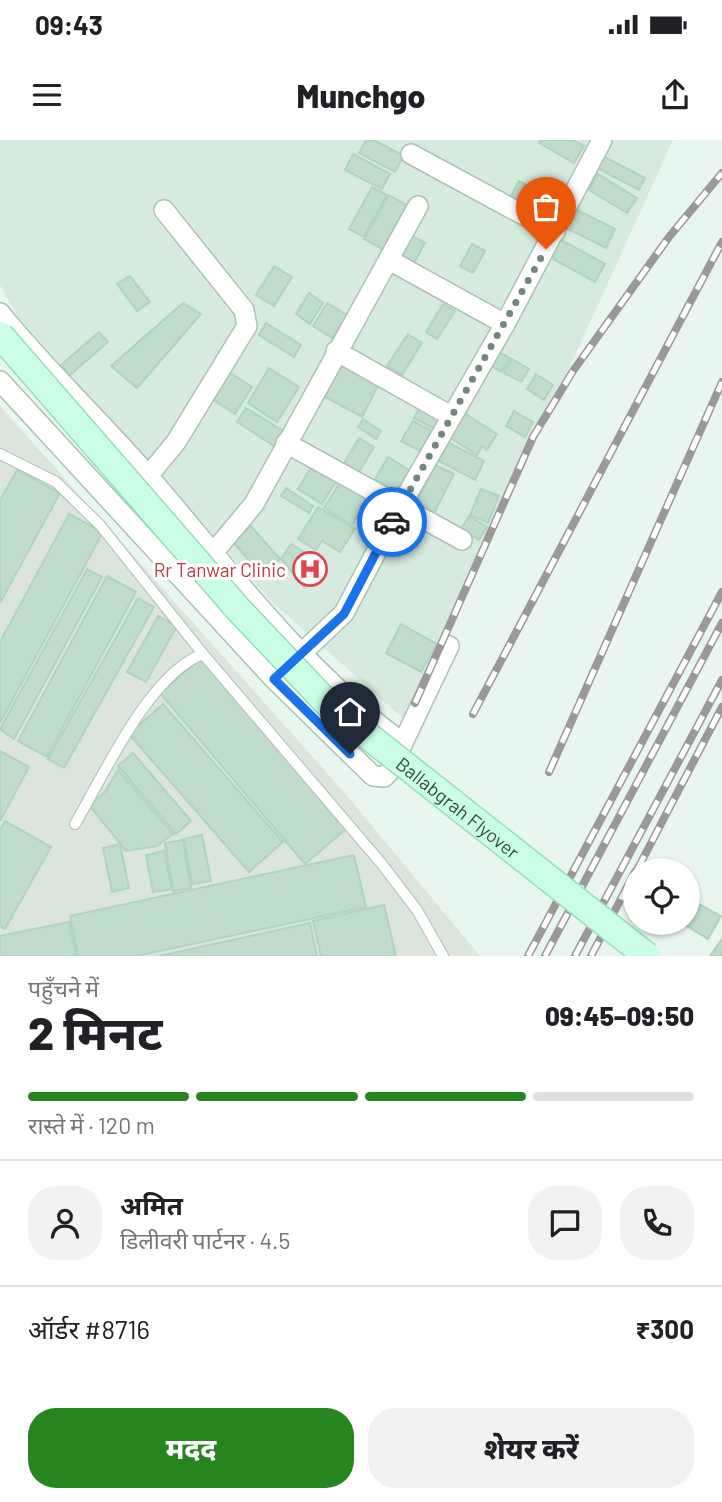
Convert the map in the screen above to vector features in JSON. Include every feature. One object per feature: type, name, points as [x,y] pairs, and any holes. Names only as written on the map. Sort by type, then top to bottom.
[{"type":"main road","name":"Ballabgrah Flyover","points":[[0,335],[239,610],[329,705],[647,956]]},
{"type":"street","points":[[274,679],[344,614],[401,505],[505,324],[602,140]]},
{"type":"street","points":[[411,154],[555,232]]},
{"type":"street","points":[[213,553],[254,505],[336,351],[418,206]]},
{"type":"street","points":[[148,475],[176,442],[244,335],[247,318],[164,210]]},
{"type":"street","points":[[388,260],[505,324]]},
{"type":"street","points":[[0,313],[42,365],[148,475],[303,654],[362,714],[403,743]]},
{"type":"street","points":[[336,351],[451,416]]},
{"type":"street","points":[[0,381],[274,679],[373,776],[384,776],[389,772],[449,646]]},
{"type":"street","points":[[286,443],[462,540]]},
{"type":"lane","points":[[0,454],[56,482],[100,525],[203,654],[381,863],[416,910],[443,956]]},
{"type":"lane","points":[[75,824],[147,703],[180,667],[203,654]]},
{"type":"shaded area","points":[[0,140],[673,140],[408,723],[270,600],[19,318],[0,285]]},
{"type":"shaded area","points":[[0,406],[343,791],[480,956],[0,956]]},
{"type":"building","points":[[366,140],[374,140],[404,156],[395,172],[359,153]]},
{"type":"building","points":[[541,140],[573,140],[584,146],[574,163],[539,143]]},
{"type":"building","points":[[353,154],[390,174],[382,189],[345,170]]},
{"type":"building","points":[[603,156],[645,178],[639,190],[597,168]]},
{"type":"building","points":[[598,174],[637,198],[627,213],[589,190]]},
{"type":"building","points":[[519,181],[559,203],[550,219],[510,198]]},
{"type":"building","points":[[372,187],[387,195],[364,237],[349,229]]},
{"type":"building","points":[[389,195],[408,206],[384,250],[364,239]]},
{"type":"building","points":[[571,207],[615,229],[606,248],[562,226]]},
{"type":"building","points":[[409,234],[425,243],[414,263],[397,254]]},
{"type":"building","points":[[554,236],[605,264],[595,282],[544,254]]},
{"type":"building","points":[[472,244],[485,251],[473,273],[460,266]]},
{"type":"building","points":[[274,266],[292,277],[274,306],[256,295]]},
{"type":"building","points":[[130,276],[150,302],[137,311],[117,284]]},
{"type":"building","points":[[309,293],[323,303],[310,324],[296,314]]},
{"type":"building","points":[[183,303],[201,314],[137,388],[111,366]]},
{"type":"building","points":[[327,303],[347,315],[332,338],[313,326]]},
{"type":"building","points":[[443,304],[455,311],[437,339],[426,332]]},
{"type":"building","points":[[266,323],[301,345],[294,357],[259,335]]},
{"type":"building","points":[[99,332],[108,342],[70,375],[61,365]]},
{"type":"building","points":[[408,334],[422,343],[402,375],[387,366]]},
{"type":"building","points":[[497,351],[510,358],[502,372],[489,365]]},
{"type":"building","points":[[343,359],[381,380],[362,417],[322,395]]},
{"type":"building","points":[[512,359],[529,369],[521,382],[504,373]]},
{"type":"building","points":[[223,368],[252,387],[235,414],[206,395]]},
{"type":"building","points":[[269,368],[299,387],[277,422],[248,403]]},
{"type":"building","points":[[536,374],[553,385],[544,400],[527,389]]},
{"type":"building","points":[[423,402],[446,415],[438,431],[414,418]]},
{"type":"building","points":[[246,408],[285,432],[276,447],[237,422]]},
{"type":"building","points":[[458,409],[497,434],[487,450],[482,446],[477,455],[443,433]]},
{"type":"building","points":[[514,411],[533,422],[525,437],[506,426]]},
{"type":"building","points":[[363,419],[381,431],[376,439],[358,427]]},
{"type":"building","points":[[413,421],[437,434],[426,454],[401,441]]},
{"type":"building","points":[[359,438],[374,447],[359,472],[344,463]]},
{"type":"building","points":[[445,441],[484,461],[475,480],[435,459]]},
{"type":"building","points":[[388,457],[415,474],[402,496],[375,479]]},
{"type":"building","points":[[313,464],[337,480],[322,504],[298,489]]},
{"type":"building","points":[[435,465],[454,474],[434,513],[416,504]]},
{"type":"building","points":[[17,470],[60,493],[0,603],[0,500]]},
{"type":"building","points":[[341,481],[368,499],[352,525],[324,508]]},
{"type":"building","points":[[286,488],[313,506],[309,513],[281,496]]},
{"type":"building","points":[[481,489],[499,496],[488,523],[470,515]]},
{"type":"building","points":[[318,507],[355,529],[340,552],[322,541],[316,550],[298,539]]},
{"type":"building","points":[[366,509],[387,523],[380,534],[359,521]]},
{"type":"building","points":[[69,514],[103,532],[0,723],[0,642]]},
{"type":"building","points":[[469,516],[487,527],[479,540],[461,529]]},
{"type":"building","points":[[251,526],[280,559],[261,575],[233,542]]},
{"type":"building","points":[[291,544],[319,561],[304,587],[281,559]]},
{"type":"building","points":[[87,569],[102,577],[14,739],[0,729]]},
{"type":"building","points":[[107,576],[136,592],[47,757],[18,741]]},
{"type":"building","points":[[138,598],[154,607],[64,768],[48,759]]},
{"type":"building","points":[[158,616],[177,626],[146,682],[127,672]]},
{"type":"building","points":[[401,624],[437,644],[421,672],[386,653]]},
{"type":"building","points":[[201,658],[346,829],[305,864],[160,693]]},
{"type":"building","points":[[163,704],[283,842],[249,872],[129,734]]},
{"type":"building","points":[[0,751],[29,767],[0,821]]},
{"type":"building","points":[[133,753],[191,821],[176,834],[118,766]]},
{"type":"building","points":[[118,770],[173,834],[157,846],[126,851],[89,805],[105,792]]},
{"type":"building","points":[[5,821],[51,847],[5,929],[0,926],[0,830]]},
{"type":"building","points":[[202,835],[211,881],[192,884],[184,839]]},
{"type":"building","points":[[183,840],[191,888],[173,891],[165,843]]},
{"type":"building","points":[[120,844],[129,888],[112,892],[103,848]]},
{"type":"building","points":[[164,851],[172,889],[153,892],[146,855]]},
{"type":"building","points":[[354,855],[366,907],[136,956],[78,956],[70,916]]},
{"type":"building","points":[[384,905],[396,956],[321,956],[313,921]]},
{"type":"building","points":[[700,905],[721,916],[708,939],[700,934]]},
{"type":"building","points":[[69,922],[76,956],[0,956],[0,936]]},
{"type":"building","points":[[310,923],[317,956],[159,956]]},
{"type":"building","points":[[722,939],[722,956],[710,956]]},
{"type":"railway","points":[[415,703],[533,437],[573,371],[669,237],[722,173]]},
{"type":"railway","points":[[473,714],[722,242]]},
{"type":"railway","points":[[549,772],[722,382]]},
{"type":"railway","points":[[528,956],[722,592]]},
{"type":"railway","points":[[545,956],[722,623]]},
{"type":"railway","points":[[575,956],[722,680]]},
{"type":"railway","points":[[643,858],[722,707]]},
{"type":"railway","points":[[591,956],[623,895]]},
{"type":"way so far","points":[[392,522],[546,249]]},
{"type":"place","name":"Rr Tanwar Clinic","points":[[310,569]]},
{"type":"route","points":[[350,754],[274,679],[326,634],[344,614],[392,522]]}]
